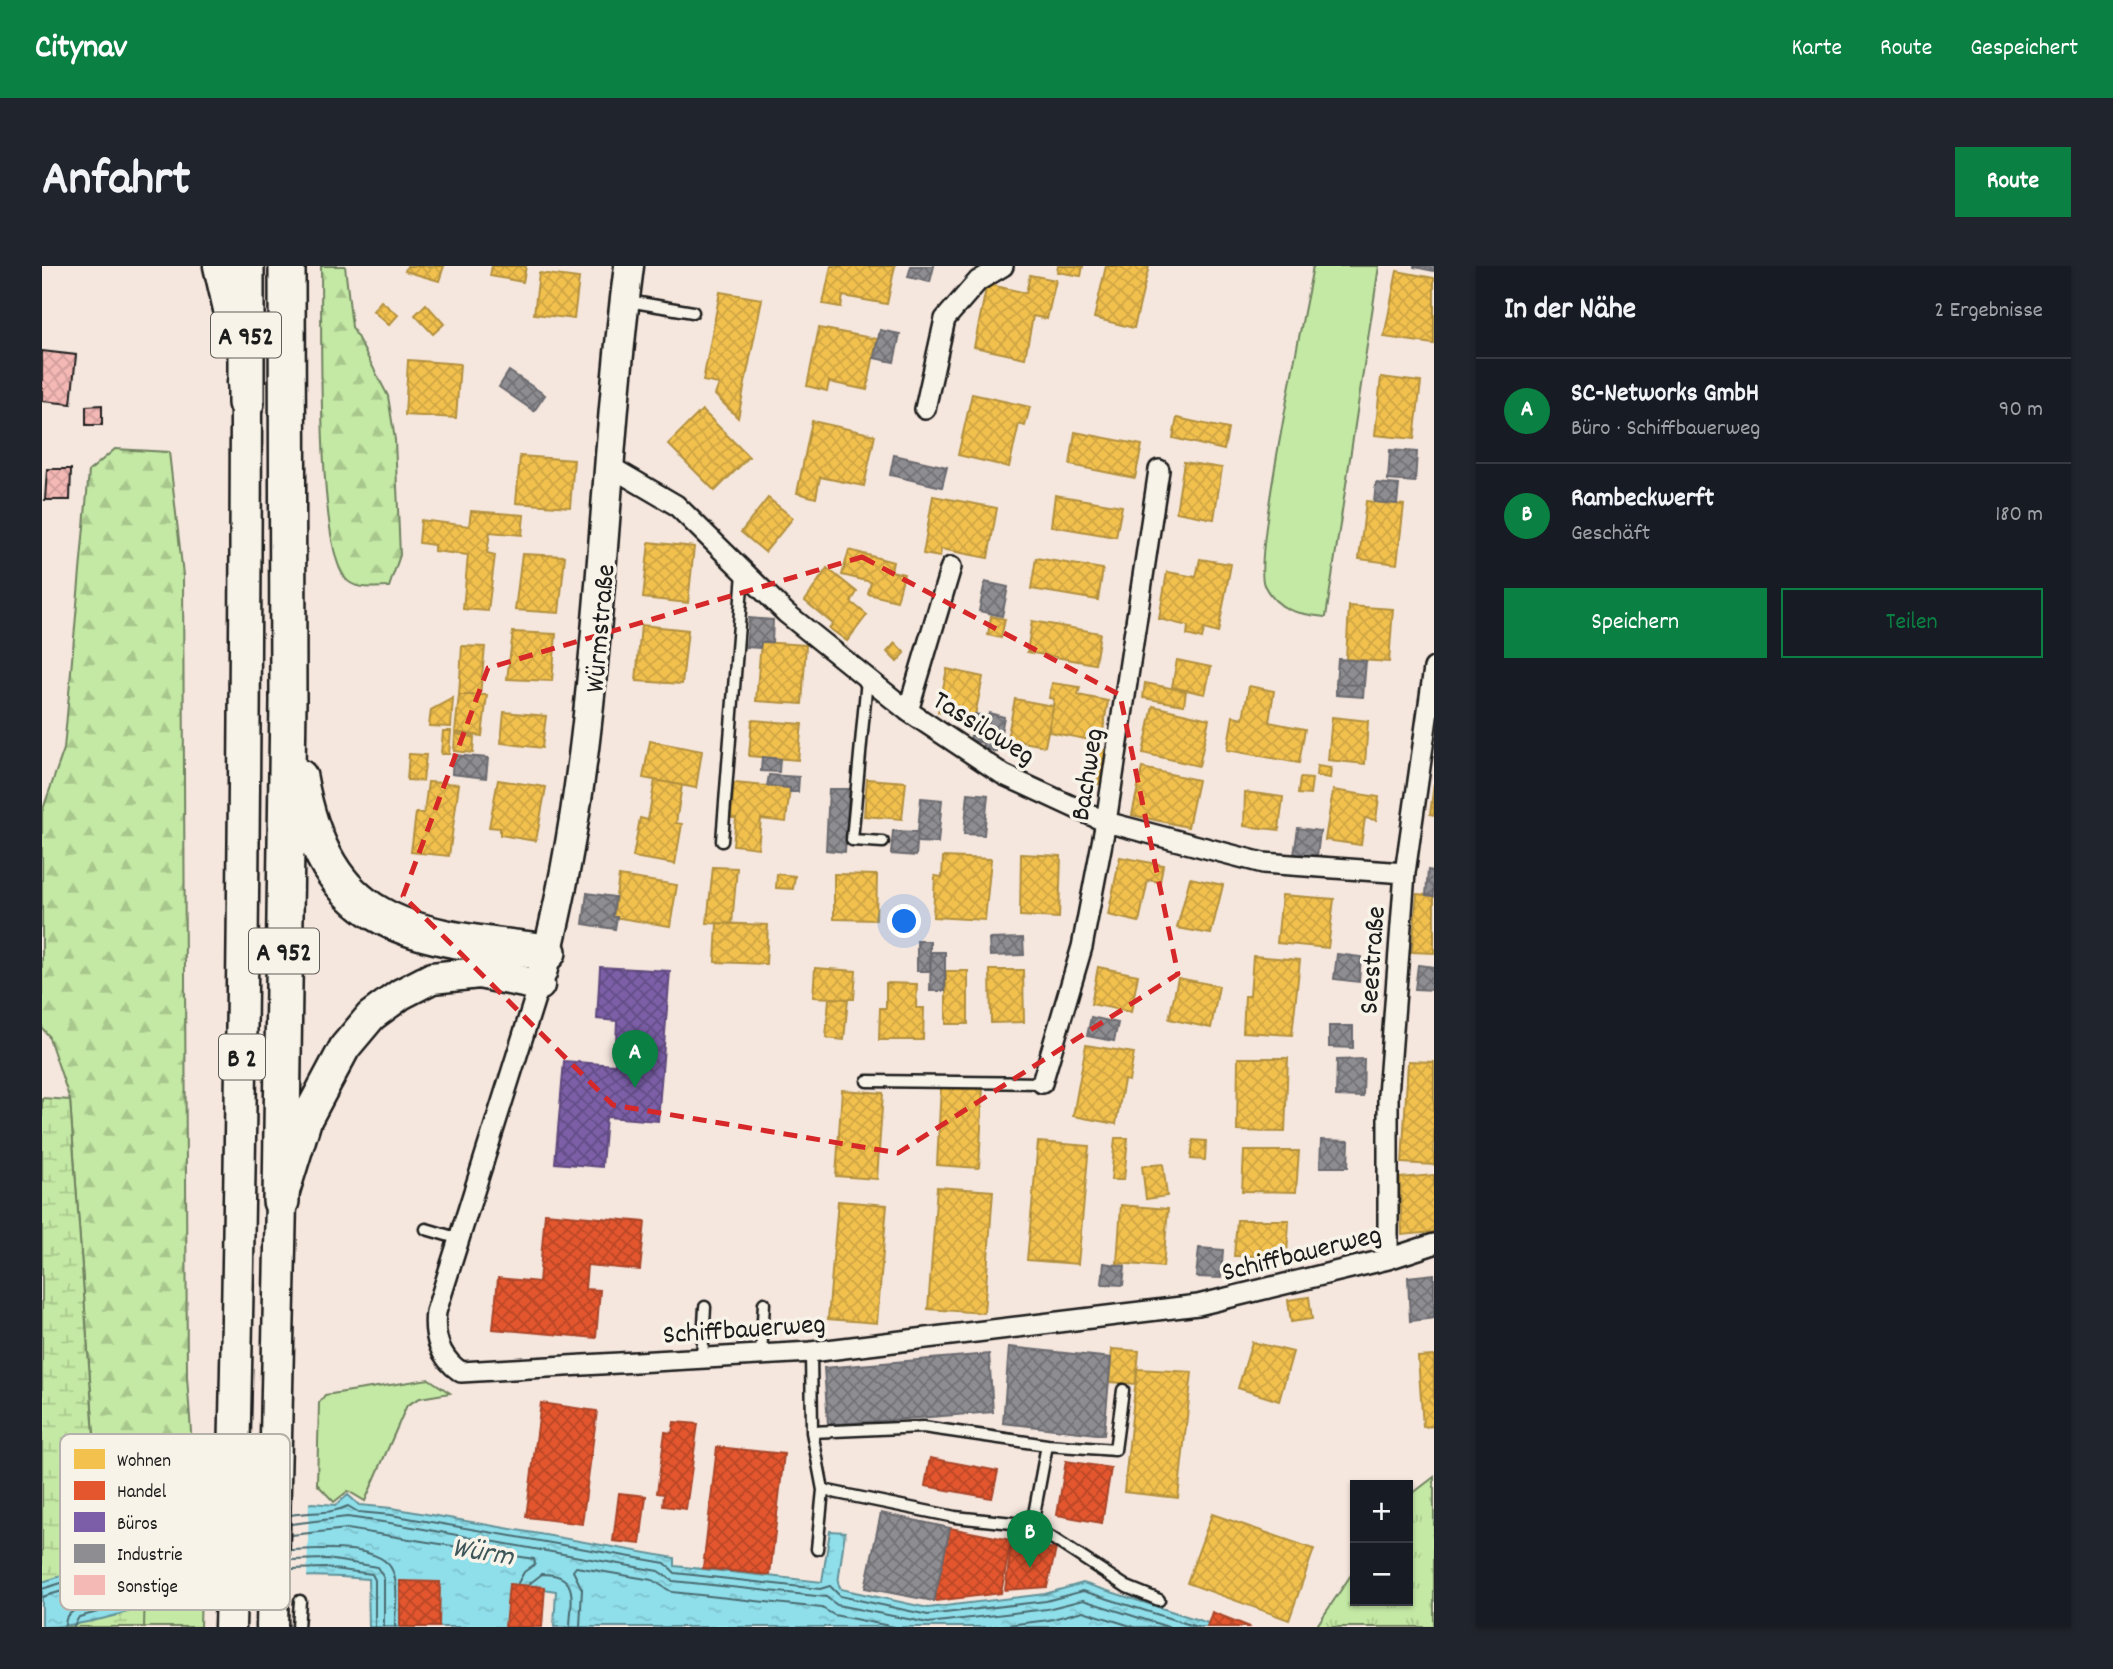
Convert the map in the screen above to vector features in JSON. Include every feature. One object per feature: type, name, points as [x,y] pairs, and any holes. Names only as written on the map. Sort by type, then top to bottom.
[{"type":"highway","name":"A 952","points":[[246,266],[246,403]]},
{"type":"highway","name":"A 952","points":[[281,1201],[288,701],[287,266]]},
{"type":"highway","points":[[288,701],[304,804],[322,854],[340,885],[377,914],[415,933],[453,941],[548,951]]},
{"type":"main road","points":[[219,266],[233,317],[246,403]]},
{"type":"main road","name":"Würmstraße","points":[[539,985],[548,951],[591,713],[617,356],[629,266]]},
{"type":"main road","name":"B 2","points":[[235,1434],[245,802],[246,403]]},
{"type":"main road","points":[[279,1434],[281,1201],[311,1110],[345,1047],[371,1016],[401,994],[432,978],[479,973],[539,985]]},
{"type":"street","points":[[925,409],[945,319],[978,281],[1003,266]]},
{"type":"street","name":"Tassiloweg","points":[[611,467],[676,505],[786,613],[908,711],[1004,775],[1106,822],[1262,863],[1405,873]]},
{"type":"street","name":"Bachweg","points":[[1042,1083],[1082,947],[1106,822],[1160,470]]},
{"type":"street","points":[[908,711],[951,567]]},
{"type":"street","name":"Seestraße","points":[[1388,1259],[1388,1095],[1405,873],[1434,668]]},
{"type":"street","name":"Schiffbauerweg","points":[[539,985],[436,1312],[434,1327],[437,1343],[450,1365],[461,1372],[811,1352],[1198,1306],[1388,1259],[1434,1244]]},
{"type":"lane","points":[[625,301],[693,312]]},
{"type":"lane","points":[[722,841],[744,571]]},
{"type":"lane","points":[[867,679],[852,840],[883,842]]},
{"type":"lane","points":[[867,1082],[1042,1083]]},
{"type":"lane","points":[[426,1230],[460,1239]]},
{"type":"lane","points":[[761,1355],[764,1303]]},
{"type":"lane","points":[[702,1359],[705,1307]]},
{"type":"lane","points":[[811,1352],[812,1432],[823,1490],[817,1549]]},
{"type":"lane","points":[[812,1432],[923,1427],[1047,1445],[1115,1450],[1122,1390]]},
{"type":"lane","points":[[1032,1525],[1047,1445]]},
{"type":"lane","points":[[823,1490],[955,1517],[1032,1525],[1128,1587],[1158,1600]]},
{"type":"lane","points":[[282,1612],[298,1627]]},
{"type":"highlighted area","points":[[862,557],[1120,695],[1178,974],[898,1153],[613,1105],[403,896],[488,668]]},
{"type":"green space","points":[[321,266],[345,266],[352,327],[388,396],[395,440],[400,555],[389,587],[354,585],[345,578],[336,557],[329,522],[322,430]]},
{"type":"green space","points":[[1313,266],[1379,266],[1326,617],[1298,613],[1276,601],[1264,585],[1262,566],[1272,485]]},
{"type":"green space","points":[[115,449],[169,452],[183,575],[187,1377],[191,1434],[94,1434],[70,1100],[48,1035],[42,1028],[42,812],[64,749],[89,471]]},
{"type":"green space","points":[[42,1098],[70,1100],[94,1434],[60,1434],[60,1610],[144,1610],[144,1627],[42,1627]]},
{"type":"green space","points":[[429,1379],[450,1393],[420,1398],[407,1405],[365,1501],[348,1491],[334,1502],[317,1484],[319,1403],[325,1395]]},
{"type":"green space","points":[[1434,1477],[1434,1627],[1316,1627],[1350,1576],[1350,1606],[1413,1606],[1413,1493]]},
{"type":"green space","points":[[144,1610],[200,1610],[200,1627],[144,1627]]},
{"type":"water","name":"Würm","points":[[348,1495],[359,1505],[392,1508],[675,1558],[675,1566],[822,1582],[830,1531],[845,1532],[838,1583],[841,1589],[928,1608],[1045,1594],[1083,1583],[1208,1623],[1207,1627],[554,1627],[556,1591],[544,1589],[540,1627],[369,1627],[368,1579],[290,1577],[290,1508],[312,1503],[336,1505]]},
{"type":"water","points":[[60,1576],[60,1610],[134,1610],[82,1623],[42,1627],[42,1582]]},
{"type":"pier","points":[[309,1501],[307,1579],[290,1579],[290,1505]]},
{"type":"building: Wohnen","points":[[407,266],[444,266],[439,281],[405,271]]},
{"type":"building: Wohnen","points":[[492,266],[526,266],[523,282],[490,276]]},
{"type":"building: Wohnen","points":[[831,266],[895,266],[887,304],[843,296],[841,307],[823,304]]},
{"type":"building: Wohnen","points":[[1058,266],[1083,266],[1081,276],[1057,272]]},
{"type":"building: Wohnen","points":[[1106,266],[1149,266],[1134,328],[1094,318]]},
{"type":"building: Wohnen","points":[[1397,271],[1434,278],[1434,344],[1384,337]]},
{"type":"building: Wohnen","points":[[539,273],[579,278],[574,319],[534,314]]},
{"type":"building: Wohnen","points":[[1030,275],[1056,280],[1047,319],[1033,316],[1025,358],[974,347],[987,284],[1026,293]]},
{"type":"building: Wohnen","points":[[720,292],[762,299],[738,418],[715,395],[719,384],[703,381]]},
{"type":"building: Wohnen","points":[[381,301],[398,315],[389,325],[373,311]]},
{"type":"building: Wohnen","points":[[426,304],[444,324],[433,334],[415,315]]},
{"type":"building: Wohnen","points":[[819,328],[877,339],[867,390],[829,382],[827,391],[807,386]]},
{"type":"building: Wohnen","points":[[408,360],[460,364],[456,418],[405,415]]},
{"type":"building: Wohnen","points":[[1381,377],[1421,382],[1414,439],[1375,435]]},
{"type":"building: Wohnen","points":[[972,394],[1030,407],[1025,426],[1019,424],[1009,467],[958,455]]},
{"type":"building: Wohnen","points":[[702,410],[749,457],[715,491],[668,444]]},
{"type":"building: Wohnen","points":[[1177,418],[1228,429],[1224,450],[1173,438]]},
{"type":"building: Wohnen","points":[[812,421],[875,435],[864,486],[820,477],[816,498],[797,493]]},
{"type":"building: Wohnen","points":[[1075,432],[1142,445],[1135,478],[1070,465]]},
{"type":"building: Wohnen","points":[[520,456],[574,460],[570,507],[516,503]]},
{"type":"building: Wohnen","points":[[1184,462],[1222,468],[1214,519],[1176,512]]},
{"type":"building: Wohnen","points":[[1055,495],[1122,506],[1116,537],[1051,526]]},
{"type":"building: Wohnen","points":[[933,496],[997,508],[988,558],[941,549],[940,557],[923,554]]},
{"type":"building: Wohnen","points":[[768,498],[793,518],[765,552],[741,532]]},
{"type":"building: Wohnen","points":[[1366,501],[1404,505],[1397,564],[1359,559]]},
{"type":"building: Wohnen","points":[[471,511],[524,515],[522,535],[490,532],[487,553],[495,555],[488,611],[463,609],[468,555],[434,551],[434,545],[419,543],[421,520],[469,526]]},
{"type":"building: Wohnen","points":[[649,542],[694,547],[688,603],[643,598]]},
{"type":"building: Wohnen","points":[[849,550],[893,562],[891,571],[904,574],[897,601],[868,594],[871,582],[842,575]]},
{"type":"building: Wohnen","points":[[522,554],[565,556],[559,613],[515,610]]},
{"type":"building: Wohnen","points":[[1036,558],[1103,569],[1098,600],[1031,589]]},
{"type":"building: Wohnen","points":[[1200,559],[1231,564],[1218,633],[1204,629],[1202,639],[1187,635],[1188,626],[1159,619],[1167,572],[1196,577]]},
{"type":"building: Wohnen","points":[[827,568],[857,592],[851,602],[867,615],[847,641],[829,628],[833,624],[805,601]]},
{"type":"building: Wohnen","points":[[1349,606],[1393,609],[1389,662],[1346,659]]},
{"type":"building: Wohnen","points":[[991,616],[1005,619],[1001,638],[988,635]]},
{"type":"building: Wohnen","points":[[1032,621],[1100,633],[1095,664],[1027,652]]},
{"type":"building: Wohnen","points":[[641,625],[688,630],[682,684],[636,681]]},
{"type":"building: Wohnen","points":[[513,632],[556,634],[552,681],[507,679]]},
{"type":"building: Wohnen","points":[[761,642],[806,645],[802,704],[756,701]]},
{"type":"building: Wohnen","points":[[895,643],[905,653],[897,662],[887,652]]},
{"type":"building: Wohnen","points":[[462,646],[485,647],[480,695],[459,695]]},
{"type":"building: Wohnen","points":[[1177,660],[1211,667],[1205,694],[1172,687]]},
{"type":"building: Wohnen","points":[[947,669],[983,677],[974,720],[938,712]]},
{"type":"building: Wohnen","points":[[1052,683],[1080,687],[1078,695],[1108,701],[1101,742],[1049,732],[1054,699],[1049,698]]},
{"type":"building: Wohnen","points":[[1145,683],[1186,691],[1184,705],[1143,698]]},
{"type":"building: Wohnen","points":[[1249,686],[1274,691],[1269,722],[1305,729],[1299,763],[1227,750],[1233,716],[1243,718]]},
{"type":"building: Wohnen","points":[[459,695],[487,695],[482,736],[455,732]]},
{"type":"building: Wohnen","points":[[453,698],[451,727],[429,726],[431,710]]},
{"type":"building: Wohnen","points":[[1015,699],[1053,706],[1045,746],[1007,739]]},
{"type":"building: Wohnen","points":[[1153,706],[1209,719],[1199,766],[1143,753]]},
{"type":"building: Wohnen","points":[[504,712],[546,716],[542,748],[501,743]]},
{"type":"building: Wohnen","points":[[1332,717],[1368,721],[1365,764],[1328,760]]},
{"type":"building: Wohnen","points":[[752,720],[802,724],[798,760],[749,756]]},
{"type":"building: Wohnen","points":[[443,731],[451,731],[449,754],[441,754]]},
{"type":"building: Wohnen","points":[[455,734],[474,737],[473,753],[454,751]]},
{"type":"building: Wohnen","points":[[650,741],[702,751],[696,788],[643,778]]},
{"type":"building: Wohnen","points":[[1090,747],[1106,750],[1099,784],[1085,781]]},
{"type":"building: Wohnen","points":[[409,754],[426,755],[423,781],[407,780]]},
{"type":"building: Wohnen","points":[[1317,766],[1331,768],[1330,778],[1316,776]]},
{"type":"building: Wohnen","points":[[1142,768],[1198,780],[1188,827],[1132,815]]},
{"type":"building: Wohnen","points":[[1300,778],[1312,779],[1310,795],[1298,794]]},
{"type":"building: Wohnen","points":[[867,779],[906,782],[902,819],[864,816]]},
{"type":"building: Wohnen","points":[[498,780],[546,787],[536,841],[500,835],[500,828],[489,827]]},
{"type":"building: Wohnen","points":[[655,780],[682,785],[676,823],[682,824],[675,864],[633,857],[640,818],[648,820]]},
{"type":"building: Wohnen","points":[[428,782],[459,784],[449,856],[411,852],[416,813],[424,813]]},
{"type":"building: Wohnen","points":[[734,783],[790,788],[786,822],[761,819],[758,848],[733,845],[736,818],[731,818]]},
{"type":"building: Wohnen","points":[[1434,784],[1434,815],[1430,814]]},
{"type":"building: Wohnen","points":[[1333,790],[1379,797],[1376,820],[1365,818],[1361,845],[1325,840]]},
{"type":"building: Wohnen","points":[[1245,792],[1283,797],[1279,830],[1244,826]]},
{"type":"building: Wohnen","points":[[1021,854],[1061,856],[1059,918],[1020,916]]},
{"type":"building: Wohnen","points":[[943,857],[991,859],[985,920],[933,917],[935,876],[942,877]]},
{"type":"building: Wohnen","points":[[1120,857],[1163,865],[1160,882],[1148,880],[1139,922],[1108,915]]},
{"type":"building: Wohnen","points":[[713,867],[737,868],[732,924],[707,923]]},
{"type":"building: Wohnen","points":[[777,874],[795,876],[793,889],[776,888]]},
{"type":"building: Wohnen","points":[[834,874],[877,875],[876,920],[834,919]]},
{"type":"building: Wohnen","points":[[619,876],[677,885],[670,926],[613,917]]},
{"type":"building: Wohnen","points":[[1190,878],[1223,885],[1211,934],[1177,928]]},
{"type":"building: Wohnen","points":[[1417,894],[1434,896],[1434,953],[1412,952]]},
{"type":"building: Wohnen","points":[[1282,895],[1334,899],[1328,948],[1277,943]]},
{"type":"building: Wohnen","points":[[717,923],[768,925],[766,964],[715,962]]},
{"type":"building: Wohnen","points":[[1253,956],[1300,960],[1292,1035],[1243,1032],[1245,996],[1250,996]]},
{"type":"building: Wohnen","points":[[1098,967],[1138,975],[1131,1012],[1091,1004]]},
{"type":"building: Wohnen","points":[[815,968],[856,971],[854,999],[813,997]]},
{"type":"building: Wohnen","points":[[990,970],[1023,970],[1024,1022],[991,1023]]},
{"type":"building: Wohnen","points":[[946,971],[968,971],[968,1024],[946,1024]]},
{"type":"building: Wohnen","points":[[1178,978],[1219,986],[1211,1028],[1169,1019]]},
{"type":"building: Wohnen","points":[[886,983],[917,984],[916,1008],[924,1008],[923,1040],[879,1040],[880,1008],[886,1008]]},
{"type":"building: Wohnen","points":[[829,998],[848,999],[844,1040],[826,1038]]},
{"type":"building: Wohnen","points":[[1086,1045],[1134,1053],[1129,1081],[1124,1080],[1116,1124],[1073,1116]]},
{"type":"building: Wohnen","points":[[1238,1058],[1288,1058],[1285,1132],[1237,1131]]},
{"type":"building: Wohnen","points":[[1408,1061],[1434,1062],[1434,1165],[1402,1163]]},
{"type":"building: Wohnen","points":[[941,1085],[983,1087],[979,1168],[937,1165]]},
{"type":"building: Wohnen","points":[[842,1090],[883,1093],[877,1179],[836,1176]]},
{"type":"building: Wohnen","points":[[1115,1138],[1128,1138],[1124,1180],[1111,1180]]},
{"type":"building: Wohnen","points":[[1193,1140],[1206,1141],[1205,1160],[1191,1159]]},
{"type":"building: Wohnen","points":[[1038,1142],[1089,1146],[1078,1264],[1027,1260]]},
{"type":"building: Wohnen","points":[[1244,1151],[1299,1151],[1296,1192],[1242,1191]]},
{"type":"building: Wohnen","points":[[1163,1164],[1167,1196],[1146,1199],[1142,1166]]},
{"type":"building: Wohnen","points":[[1434,1175],[1434,1232],[1402,1235],[1400,1178]]},
{"type":"building: Wohnen","points":[[937,1187],[993,1191],[984,1313],[928,1309]]},
{"type":"building: Wohnen","points":[[838,1201],[887,1205],[877,1323],[828,1319]]},
{"type":"building: Wohnen","points":[[1121,1205],[1168,1209],[1163,1267],[1117,1263]]},
{"type":"building: Wohnen","points":[[1237,1220],[1289,1220],[1287,1257],[1234,1256]]},
{"type":"building: Wohnen","points":[[1309,1297],[1312,1319],[1291,1322],[1288,1300]]},
{"type":"building: Wohnen","points":[[1252,1342],[1293,1352],[1279,1401],[1238,1388]]},
{"type":"building: Wohnen","points":[[1112,1349],[1139,1351],[1136,1384],[1109,1382]]},
{"type":"building: Wohnen","points":[[1434,1356],[1434,1426],[1423,1427],[1418,1357]]},
{"type":"building: Wohnen","points":[[1137,1369],[1192,1372],[1178,1498],[1124,1492]]},
{"type":"building: Wohnen","points":[[1212,1514],[1314,1549],[1289,1620],[1187,1583]]},
{"type":"building: Handel","points":[[545,1213],[645,1222],[640,1270],[587,1265],[585,1289],[600,1290],[596,1338],[493,1329],[498,1278],[539,1282]]},
{"type":"building: Handel","points":[[541,1403],[597,1411],[582,1524],[526,1517]]},
{"type":"building: Handel","points":[[674,1422],[698,1424],[686,1509],[663,1506],[664,1494],[657,1493],[665,1432],[672,1433]]},
{"type":"building: Handel","points":[[717,1447],[784,1454],[770,1575],[703,1568]]},
{"type":"building: Handel","points":[[930,1458],[998,1471],[992,1498],[925,1486]]},
{"type":"building: Handel","points":[[1066,1461],[1111,1468],[1102,1523],[1057,1515]]},
{"type":"building: Handel","points":[[619,1493],[646,1496],[640,1544],[613,1541]]},
{"type":"building: Handel","points":[[950,1528],[1011,1540],[1001,1593],[934,1601]]},
{"type":"building: Handel","points":[[1012,1542],[1056,1549],[1047,1587],[1005,1590]]},
{"type":"building: Handel","points":[[400,1581],[440,1582],[439,1627],[400,1627]]},
{"type":"building: Handel","points":[[509,1584],[545,1587],[542,1627],[505,1627]]},
{"type":"building: Handel","points":[[1212,1612],[1250,1627],[1207,1627]]},
{"type":"building: Büros","points":[[600,967],[670,971],[658,1121],[606,1117],[602,1167],[555,1163],[564,1061],[615,1065],[617,1021],[597,1019]]},
{"type":"building: Industrie","points":[[911,266],[934,266],[930,282],[908,277]]},
{"type":"building: Industrie","points":[[1434,266],[1434,271],[1414,267]]},
{"type":"building: Industrie","points":[[880,330],[900,334],[894,362],[874,358]]},
{"type":"building: Industrie","points":[[509,371],[545,395],[534,411],[499,387]]},
{"type":"building: Industrie","points":[[1390,450],[1417,452],[1415,482],[1388,480]]},
{"type":"building: Industrie","points":[[894,455],[947,467],[942,487],[890,475]]},
{"type":"building: Industrie","points":[[1376,483],[1399,485],[1397,504],[1374,502]]},
{"type":"building: Industrie","points":[[985,582],[1008,587],[1002,616],[979,611]]},
{"type":"building: Industrie","points":[[749,618],[773,620],[772,642],[761,642],[760,648],[746,647]]},
{"type":"building: Industrie","points":[[1338,659],[1366,661],[1364,685],[1336,684]]},
{"type":"building: Industrie","points":[[1336,684],[1364,685],[1363,697],[1336,695]]},
{"type":"building: Industrie","points":[[989,713],[1004,717],[997,752],[982,748]]},
{"type":"building: Industrie","points":[[975,714],[988,717],[983,743],[970,740]]},
{"type":"building: Industrie","points":[[453,755],[488,758],[486,778],[452,774]]},
{"type":"building: Industrie","points":[[762,757],[780,759],[779,772],[761,771]]},
{"type":"building: Industrie","points":[[769,775],[799,777],[798,792],[790,792],[790,788],[767,786]]},
{"type":"building: Industrie","points":[[829,789],[849,789],[845,852],[826,850]]},
{"type":"building: Industrie","points":[[968,793],[988,795],[984,835],[964,834]]},
{"type":"building: Industrie","points":[[921,798],[942,800],[938,843],[917,842]]},
{"type":"building: Industrie","points":[[1298,828],[1320,831],[1317,857],[1294,855]]},
{"type":"building: Industrie","points":[[893,831],[918,832],[916,856],[891,854]]},
{"type":"building: Industrie","points":[[1428,870],[1434,871],[1434,896],[1426,895]]},
{"type":"building: Industrie","points":[[587,893],[615,897],[615,929],[583,924]]},
{"type":"building: Industrie","points":[[1023,938],[1024,955],[990,956],[989,939]]},
{"type":"building: Industrie","points":[[917,941],[930,941],[930,971],[917,971]]},
{"type":"building: Industrie","points":[[931,952],[945,952],[945,991],[930,991]]},
{"type":"building: Industrie","points":[[1337,954],[1361,957],[1359,982],[1334,979]]},
{"type":"building: Industrie","points":[[1418,965],[1434,967],[1434,990],[1415,989]]},
{"type":"building: Industrie","points":[[1091,1017],[1118,1023],[1114,1041],[1087,1036]]},
{"type":"building: Industrie","points":[[1329,1026],[1353,1026],[1353,1048],[1329,1047]]},
{"type":"building: Industrie","points":[[1364,1059],[1363,1097],[1336,1096],[1337,1060]]},
{"type":"building: Industrie","points":[[1321,1140],[1349,1141],[1348,1167],[1320,1167]]},
{"type":"building: Industrie","points":[[1199,1248],[1223,1250],[1221,1278],[1196,1277]]},
{"type":"building: Industrie","points":[[1104,1263],[1125,1266],[1123,1285],[1102,1284]]},
{"type":"building: Industrie","points":[[1434,1274],[1434,1318],[1410,1321],[1408,1277]]},
{"type":"building: Industrie","points":[[1009,1347],[1111,1358],[1104,1435],[1003,1423]]},
{"type":"building: Industrie","points":[[989,1354],[993,1412],[828,1425],[824,1368]]},
{"type":"building: Industrie","points":[[881,1513],[950,1528],[934,1601],[865,1588]]},
{"type":"building: Sonstige","points":[[42,351],[76,355],[71,404],[42,401]]},
{"type":"building: Sonstige","points":[[102,405],[102,425],[86,425],[86,406]]},
{"type":"building: Sonstige","points":[[47,469],[71,469],[70,500],[45,500]]},
{"type":"place","name":"SC-Networks GmbH","points":[[635,1088]]},
{"type":"place","name":"Rambeckwerft","points":[[1030,1568]]}]
